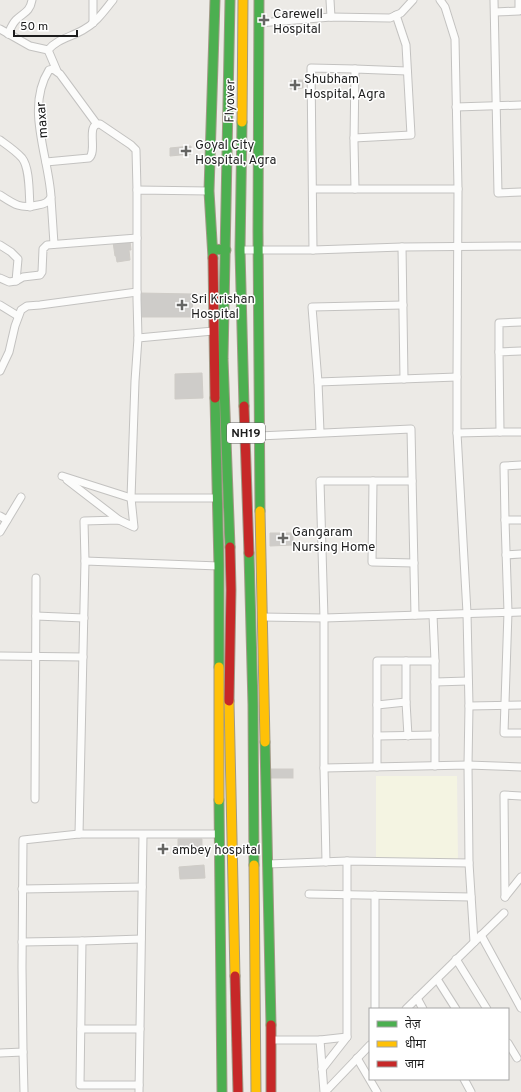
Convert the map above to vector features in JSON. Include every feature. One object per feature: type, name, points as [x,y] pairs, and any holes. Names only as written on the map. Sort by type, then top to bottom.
[{"type":"main road","points":[[215,0],[209,191],[212,249],[219,566],[219,834],[222,1092]]},
{"type":"main road","name":"Flyover","points":[[226,250],[230,0]]},
{"type":"main road","name":"Flyover","points":[[240,250],[243,0]]},
{"type":"main road","points":[[259,0],[258,436],[268,864],[271,1092]]},
{"type":"main road","points":[[212,249],[226,250]]},
{"type":"main road","name":"NH19","points":[[226,250],[223,300],[223,359],[230,582],[229,705],[238,1092]]},
{"type":"main road","name":"NH19","points":[[240,250],[253,705],[256,1092]]},
{"type":"street","points":[[8,34],[15,21],[24,15],[30,8],[32,0]]},
{"type":"street","points":[[93,0],[93,23]]},
{"type":"street","points":[[48,50],[53,44],[82,31],[93,23],[114,0]]},
{"type":"street","points":[[330,0],[331,17]]},
{"type":"street","points":[[259,23],[331,17],[390,18],[401,12],[413,0]]},
{"type":"street","points":[[440,0],[445,7],[455,39],[458,189],[456,377],[457,433],[467,613],[469,706],[469,863],[474,942]]},
{"type":"street","points":[[494,0],[498,194],[521,192]]},
{"type":"street","points":[[495,12],[519,11],[519,0]]},
{"type":"street","points":[[354,138],[411,135],[406,45],[396,15]]},
{"type":"street","points":[[0,30],[30,46],[48,50]]},
{"type":"street","points":[[48,50],[57,71],[96,123],[100,124],[136,150],[138,338],[135,381],[132,498],[134,527],[119,520],[62,476],[132,498],[217,498]]},
{"type":"street","points":[[313,250],[311,68],[407,71]]},
{"type":"street","name":"maxar","points":[[54,244],[51,197],[38,108],[43,80],[49,70],[53,69],[57,71]]},
{"type":"street","points":[[355,69],[355,188]]},
{"type":"street","points":[[456,107],[521,105]]},
{"type":"street","points":[[46,162],[85,159],[92,156],[93,129],[96,123]]},
{"type":"street","points":[[0,140],[21,157],[24,162],[27,169],[30,207]]},
{"type":"street","points":[[313,189],[458,189]]},
{"type":"street","points":[[137,190],[209,191]]},
{"type":"street","points":[[0,196],[22,207],[30,207],[46,203],[51,197]]},
{"type":"street","points":[[0,278],[9,282],[16,281],[23,277],[40,275],[42,272],[43,249],[47,245],[137,238]]},
{"type":"street","points":[[0,245],[11,252],[18,259],[16,281]]},
{"type":"street","points":[[240,250],[258,251],[402,247],[521,246]]},
{"type":"street","points":[[402,247],[404,379]]},
{"type":"street","points":[[0,371],[9,352],[14,326],[18,316],[21,310],[27,306],[137,292]]},
{"type":"street","points":[[0,305],[18,316]]},
{"type":"street","points":[[320,432],[312,307],[403,305]]},
{"type":"street","points":[[500,432],[499,323],[521,322]]},
{"type":"street","points":[[138,338],[213,331]]},
{"type":"street","points":[[499,352],[521,351]]},
{"type":"street","points":[[318,382],[456,377]]},
{"type":"street","points":[[258,436],[411,429],[414,615]]},
{"type":"street","points":[[457,433],[521,432]]},
{"type":"street","points":[[521,465],[504,466],[508,612],[504,733],[521,733]]},
{"type":"street","points":[[326,862],[324,768],[324,618],[320,481],[412,481]]},
{"type":"street","points":[[373,481],[372,562],[414,563]]},
{"type":"street","points":[[0,532],[21,497]]},
{"type":"street","points":[[0,516],[7,520]]},
{"type":"street","points":[[79,834],[85,561],[84,521],[119,520]]},
{"type":"street","points":[[505,520],[521,520]]},
{"type":"street","points":[[506,555],[521,554]]},
{"type":"street","points":[[85,561],[219,566]]},
{"type":"street","points":[[35,799],[36,578]]},
{"type":"street","points":[[262,617],[324,618],[521,612]]},
{"type":"street","points":[[433,615],[435,660],[435,766]]},
{"type":"street","points":[[36,616],[84,618]]},
{"type":"street","points":[[0,656],[83,657]]},
{"type":"street","points":[[377,767],[377,661],[435,660]]},
{"type":"street","points":[[406,661],[408,736]]},
{"type":"street","points":[[435,682],[468,680]]},
{"type":"street","points":[[377,704],[406,702]]},
{"type":"street","points":[[469,706],[504,704],[521,705]]},
{"type":"street","points":[[377,736],[435,735]]},
{"type":"street","points":[[324,768],[468,765],[521,767]]},
{"type":"street","points":[[521,796],[504,795],[505,897],[521,877]]},
{"type":"street","points":[[24,1092],[22,942],[23,840],[79,834],[219,834]]},
{"type":"street","points":[[82,941],[80,1085],[139,1088],[143,835]]},
{"type":"street","points":[[268,864],[348,861],[469,863]]},
{"type":"street","points":[[322,1069],[347,1037],[348,861]]},
{"type":"street","points":[[22,889],[142,888]]},
{"type":"street","points":[[308,894],[471,897]]},
{"type":"street","points":[[374,895],[375,1008]]},
{"type":"street","points":[[407,1008],[504,913]]},
{"type":"street","points":[[481,935],[521,1008]]},
{"type":"street","points":[[22,942],[142,939]]},
{"type":"street","points":[[456,959],[486,1008]]},
{"type":"street","points":[[437,979],[455,1008]]},
{"type":"street","points":[[417,998],[422,1008]]},
{"type":"street","points":[[81,1029],[140,1029]]},
{"type":"street","points":[[271,1040],[320,1040],[347,1037]]},
{"type":"street","points":[[320,1040],[325,1092]]},
{"type":"street","points":[[509,1045],[517,1058]]},
{"type":"street","points":[[325,1092],[369,1046]]},
{"type":"street","points":[[0,1053],[23,1052]]},
{"type":"street","points":[[358,1058],[369,1078]]},
{"type":"street","points":[[370,1080],[377,1092]]},
{"type":"street","points":[[465,1080],[471,1092]]},
{"type":"shaded area","points":[[376,776],[457,776],[458,864],[376,863]]},
{"type":"building","points":[[291,80],[303,80],[303,88],[290,89]]},
{"type":"building","points":[[191,146],[191,154],[170,156],[170,148]]},
{"type":"building","points":[[119,241],[120,243],[130,241],[130,260],[117,262],[113,242]]},
{"type":"building","points":[[139,293],[193,294],[192,317],[139,317]]},
{"type":"building","points":[[202,373],[203,398],[175,399],[175,374]]},
{"type":"building","points":[[270,533],[293,533],[293,545],[270,546]]},
{"type":"building","points":[[270,769],[293,769],[293,778],[270,778]]},
{"type":"building","points":[[178,839],[202,839],[202,847],[209,847],[209,854],[178,854]]},
{"type":"building","points":[[204,865],[205,878],[180,879],[179,867]]},
{"type":"traffic: fast","points":[[213,258],[209,191],[215,0]]},
{"type":"traffic: fast","points":[[230,0],[223,359],[230,547]]},
{"type":"traffic: fast","points":[[259,0],[258,231],[260,511]]},
{"type":"traffic: fast","points":[[242,122],[240,250],[244,406]]},
{"type":"traffic: fast","points":[[213,249],[226,250]]},
{"type":"traffic: fast","points":[[215,398],[219,566],[219,667]]},
{"type":"traffic: fast","points":[[249,553],[253,705],[254,865]]},
{"type":"traffic: fast","points":[[265,742],[271,1025]]},
{"type":"traffic: fast","points":[[219,800],[222,1092]]},
{"type":"traffic: slow","points":[[242,122],[243,0]]},
{"type":"traffic: slow","points":[[260,511],[265,742]]},
{"type":"traffic: slow","points":[[219,667],[219,800]]},
{"type":"traffic: slow","points":[[229,701],[235,976]]},
{"type":"traffic: slow","points":[[254,865],[256,1092]]},
{"type":"traffic: jam","points":[[213,258],[215,398]]},
{"type":"traffic: jam","points":[[244,406],[249,553]]},
{"type":"traffic: jam","points":[[229,701],[231,590],[230,547]]},
{"type":"traffic: jam","points":[[235,976],[238,1092]]},
{"type":"traffic: jam","points":[[271,1025],[271,1092]]},
{"type":"place","name":"Carewell Hospital","points":[[264,20]]},
{"type":"place","name":"Shubham Hospital, Agra","points":[[295,85]]},
{"type":"place","name":"Goyal City Hospital, Agra","points":[[186,151]]},
{"type":"place","name":"Sri Krishan Hospital","points":[[182,305]]},
{"type":"place","name":"Gangaram Nursing Home","points":[[283,538]]},
{"type":"place","name":"ambey hospital","points":[[163,849]]}]
